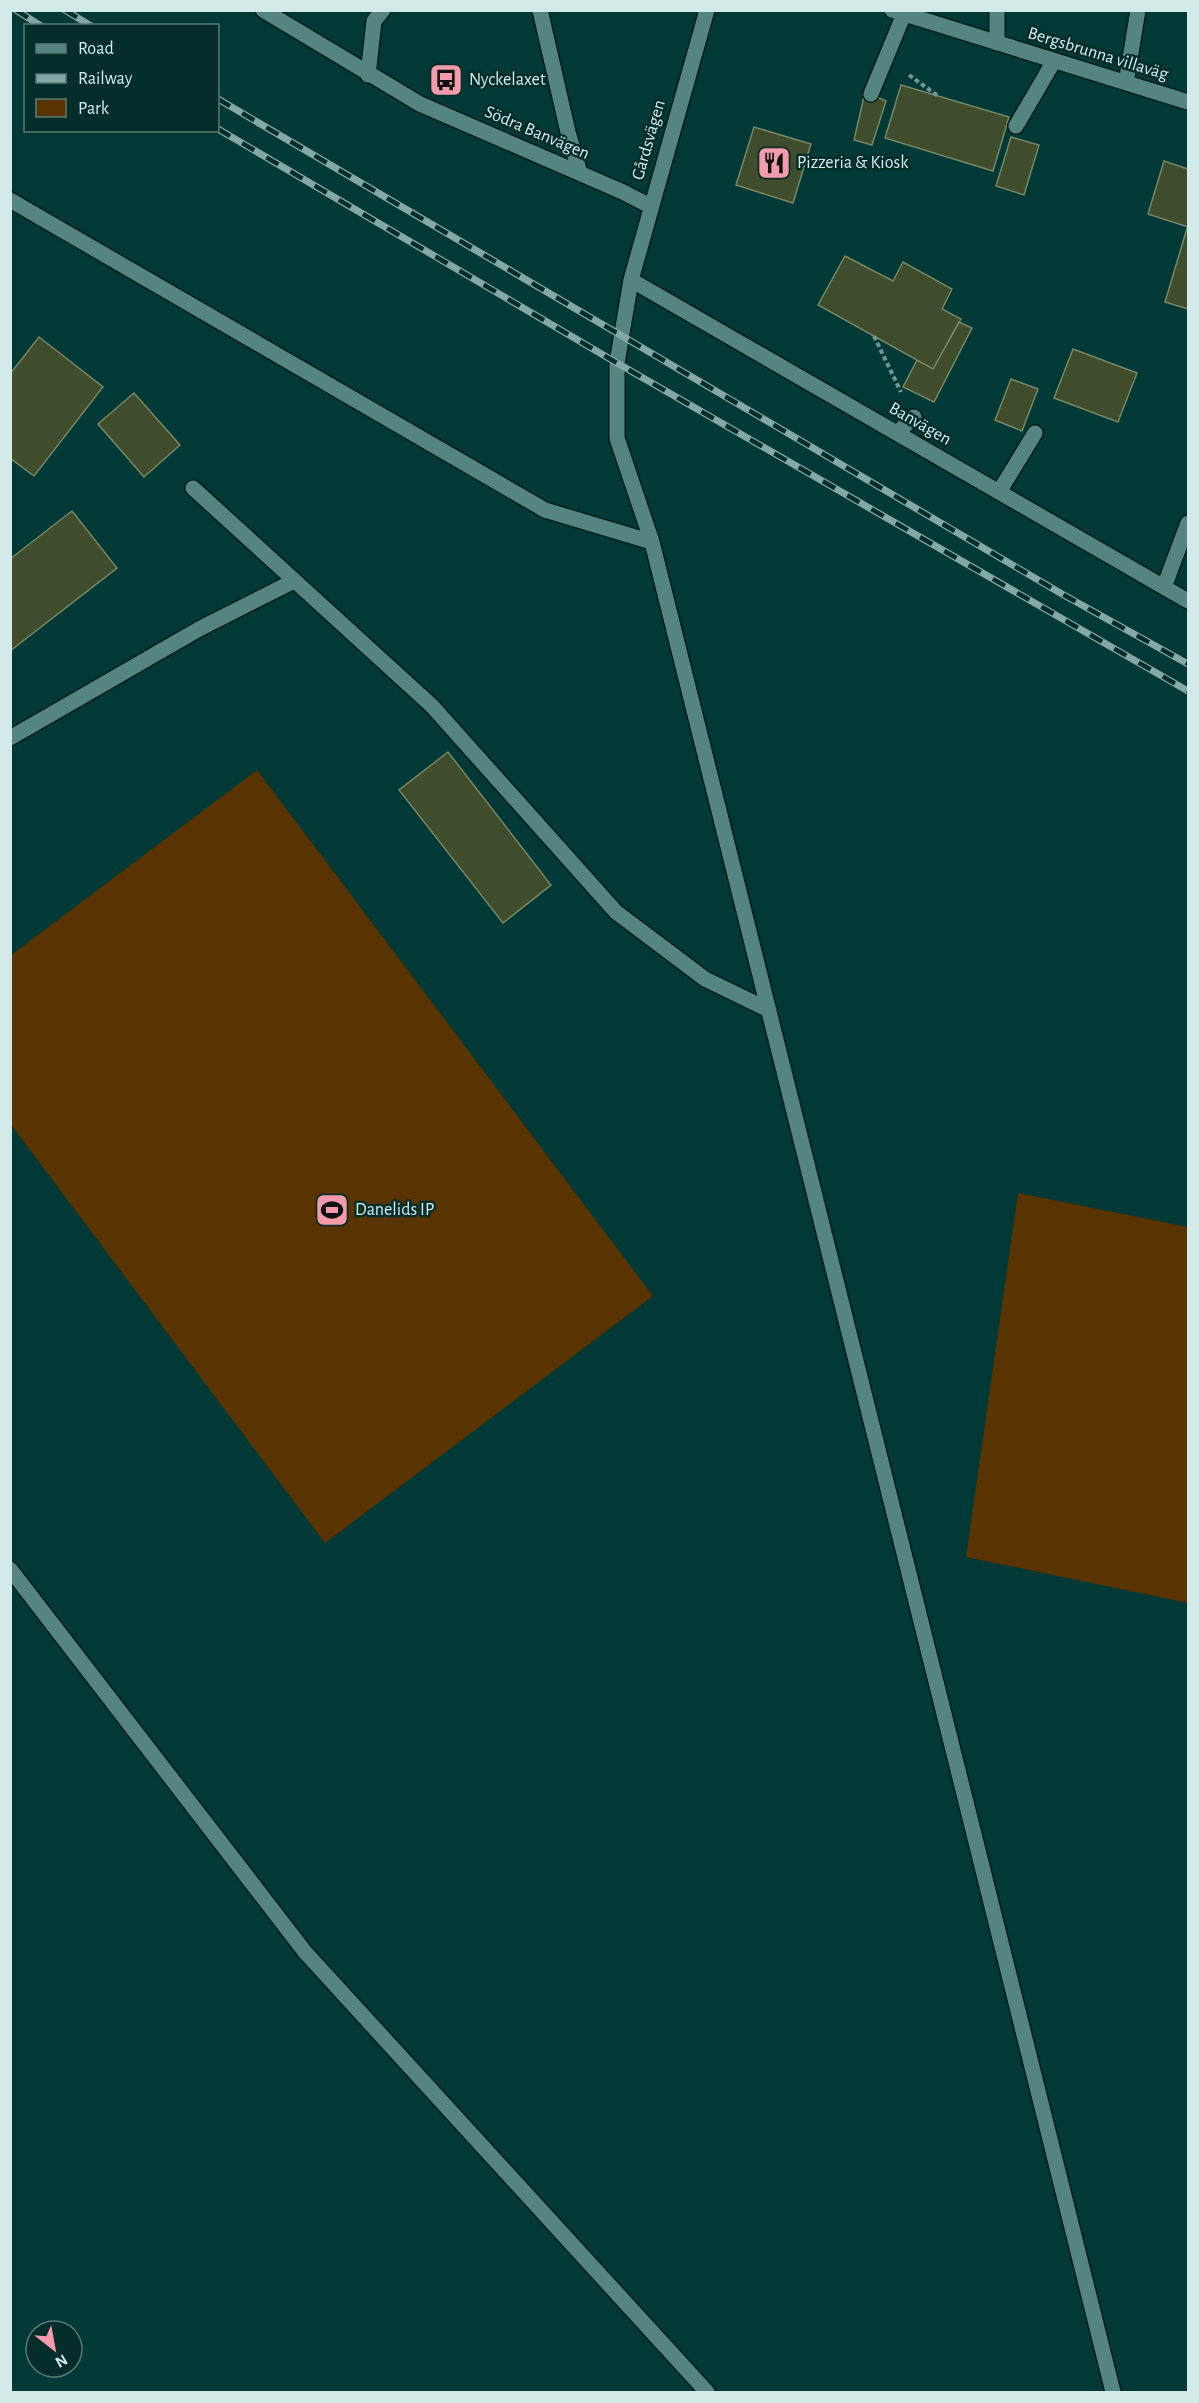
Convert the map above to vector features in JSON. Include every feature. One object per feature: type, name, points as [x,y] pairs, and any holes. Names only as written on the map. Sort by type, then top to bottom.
[{"type":"street","name":"Södra Banvägen","points":[[262,10],[286,17],[368,75],[420,104],[623,192],[650,206]]},
{"type":"street","points":[[368,75],[374,21],[383,10]]},
{"type":"street","points":[[540,10],[568,132],[580,173]]},
{"type":"street","name":"Gårdsvägen","points":[[707,10],[631,280],[617,363],[617,438],[652,542],[1113,2392]]},
{"type":"street","points":[[997,10],[997,43]]},
{"type":"street","points":[[1126,83],[1138,10]]},
{"type":"street","points":[[871,94],[898,12]]},
{"type":"street","name":"Bergsbrunna villaväg","points":[[898,12],[1188,102]]},
{"type":"street","points":[[1016,126],[1054,61]]},
{"type":"street","points":[[10,200],[544,510],[652,542]]},
{"type":"street","name":"Banvägen","points":[[631,280],[1188,601]]},
{"type":"street","points":[[897,433],[914,417]]},
{"type":"street","points":[[999,492],[1035,433]]},
{"type":"street","points":[[193,488],[432,706],[616,912],[705,979],[769,1010]]},
{"type":"street","points":[[1164,587],[1188,523]]},
{"type":"street","points":[[10,738],[199,629],[294,581]]},
{"type":"street","points":[[10,1569],[305,1953],[706,2392]]},
{"type":"path","points":[[874,336],[914,417]]},
{"type":"green space","name":"Danelids IP","points":[[257,770],[653,1296],[325,1543],[11,1125],[11,955]]},
{"type":"green space","points":[[1018,1193],[1188,1227],[1188,1603],[966,1557]]},
{"type":"building","points":[[901,85],[1009,117],[993,171],[885,138]]},
{"type":"building","points":[[865,92],[886,101],[872,145],[854,140]]},
{"type":"building","points":[[754,127],[811,144],[793,203],[736,185]]},
{"type":"building","points":[[1011,137],[1039,145],[1024,195],[996,186]]},
{"type":"building","points":[[1164,161],[1188,169],[1188,227],[1148,214]]},
{"type":"building","points":[[1188,225],[1188,309],[1165,302]]},
{"type":"building","points":[[845,256],[893,281],[903,262],[952,289],[942,309],[961,319],[933,369],[818,305]]},
{"type":"building","points":[[959,322],[972,328],[934,402],[903,387],[917,360],[933,369]]},
{"type":"building","points":[[39,337],[103,387],[34,476],[10,458],[10,374]]},
{"type":"building","points":[[1073,349],[1137,373],[1118,422],[1054,398]]},
{"type":"building","points":[[1011,379],[1038,389],[1022,431],[995,420]]},
{"type":"building","points":[[134,393],[180,445],[144,477],[98,424]]},
{"type":"building","points":[[72,511],[117,568],[10,651],[10,559]]},
{"type":"building","points":[[448,752],[551,885],[503,923],[399,790]]},
{"type":"railway","points":[[16,10],[38,24]]},
{"type":"railway","points":[[65,10],[88,24]]},
{"type":"railway","points":[[219,100],[1062,594],[1188,664]]},
{"type":"railway","points":[[219,130],[617,363],[1188,691]]},
{"type":"place","name":"Nyckelaxet","points":[[446,80]]},
{"type":"place","name":"Pizzeria & Kiosk","points":[[774,163]]},
{"type":"place","name":"Danelids IP","points":[[332,1210]]}]
